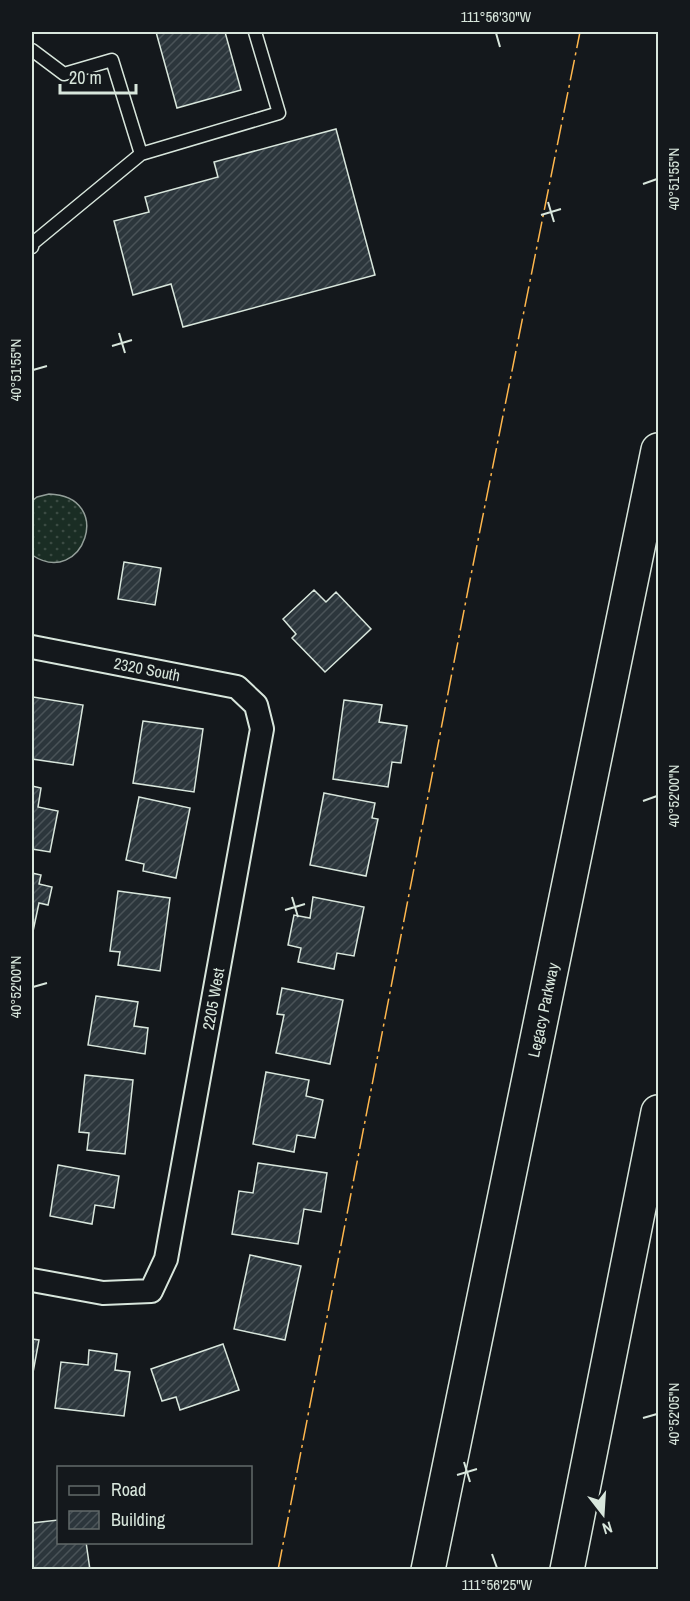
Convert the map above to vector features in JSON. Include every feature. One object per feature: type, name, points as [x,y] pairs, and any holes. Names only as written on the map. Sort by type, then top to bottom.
[{"type":"highway","name":"Legacy Parkway","points":[[428,1569],[658,450]]},
{"type":"highway","points":[[567,1569],[658,1112]]},
{"type":"street","name":"2320 South","points":[[32,647],[237,687],[256,705]]},
{"type":"street","name":"2205 West","points":[[32,1280],[104,1293],[151,1291],[166,1259],[262,729],[256,705]]},
{"type":"lane","points":[[32,247],[33,243],[141,154],[279,113],[255,32]]},
{"type":"lane","points":[[32,50],[64,74],[112,60],[141,154]]},
{"type":"green space","points":[[49,494],[70,499],[82,509],[87,523],[85,538],[77,551],[66,560],[50,562],[32,555],[32,501]]},
{"type":"building","points":[[156,32],[225,32],[241,90],[177,108]]},
{"type":"building","points":[[336,129],[375,275],[183,327],[171,284],[133,295],[114,221],[149,212],[145,197],[218,177],[214,162]]},
{"type":"building","points":[[124,562],[161,568],[155,605],[118,599]]},
{"type":"building","points":[[314,590],[326,602],[336,592],[371,629],[325,672],[292,638],[296,634],[283,619]]},
{"type":"building","points":[[33,697],[83,705],[73,765],[32,759]]},
{"type":"building","points":[[344,700],[382,705],[379,722],[407,726],[401,763],[392,762],[388,787],[333,779]]},
{"type":"building","points":[[143,721],[203,729],[194,792],[133,783]]},
{"type":"building","points":[[32,786],[41,788],[38,807],[58,811],[50,852],[32,849]]},
{"type":"building","points":[[324,793],[375,803],[372,818],[378,819],[366,876],[310,865]]},
{"type":"building","points":[[139,797],[190,808],[176,878],[143,871],[144,864],[126,860]]},
{"type":"building","points":[[32,873],[41,875],[39,884],[52,887],[48,905],[39,903],[32,936]]},
{"type":"building","points":[[118,891],[170,898],[160,971],[118,965],[120,952],[110,951]]},
{"type":"building","points":[[313,897],[364,907],[354,956],[337,953],[334,969],[298,962],[301,948],[288,945],[294,915],[310,918]]},
{"type":"building","points":[[282,988],[343,1000],[330,1064],[276,1053],[284,1015],[277,1014]]},
{"type":"building","points":[[96,996],[138,1002],[134,1026],[148,1028],[145,1054],[88,1045]]},
{"type":"building","points":[[266,1072],[309,1080],[306,1096],[323,1100],[315,1138],[297,1135],[294,1152],[253,1144]]},
{"type":"building","points":[[85,1075],[133,1080],[125,1154],[87,1150],[89,1133],[79,1132]]},
{"type":"building","points":[[258,1163],[327,1173],[321,1212],[304,1209],[298,1244],[232,1234],[239,1191],[253,1193]]},
{"type":"building","points":[[58,1165],[119,1176],[114,1208],[95,1205],[92,1224],[50,1216]]},
{"type":"building","points":[[250,1255],[301,1266],[285,1340],[234,1329]]},
{"type":"building","points":[[32,1339],[39,1340],[32,1378]]},
{"type":"building","points":[[223,1344],[239,1390],[180,1410],[176,1397],[162,1401],[151,1369]]},
{"type":"building","points":[[89,1350],[117,1354],[115,1370],[130,1372],[124,1416],[55,1408],[61,1362],[88,1365]]},
{"type":"building","points":[[57,1520],[57,1544],[86,1544],[90,1570],[32,1570],[32,1523]]},
{"type":"power","points":[[278,1570],[468,590],[580,32]]}]
